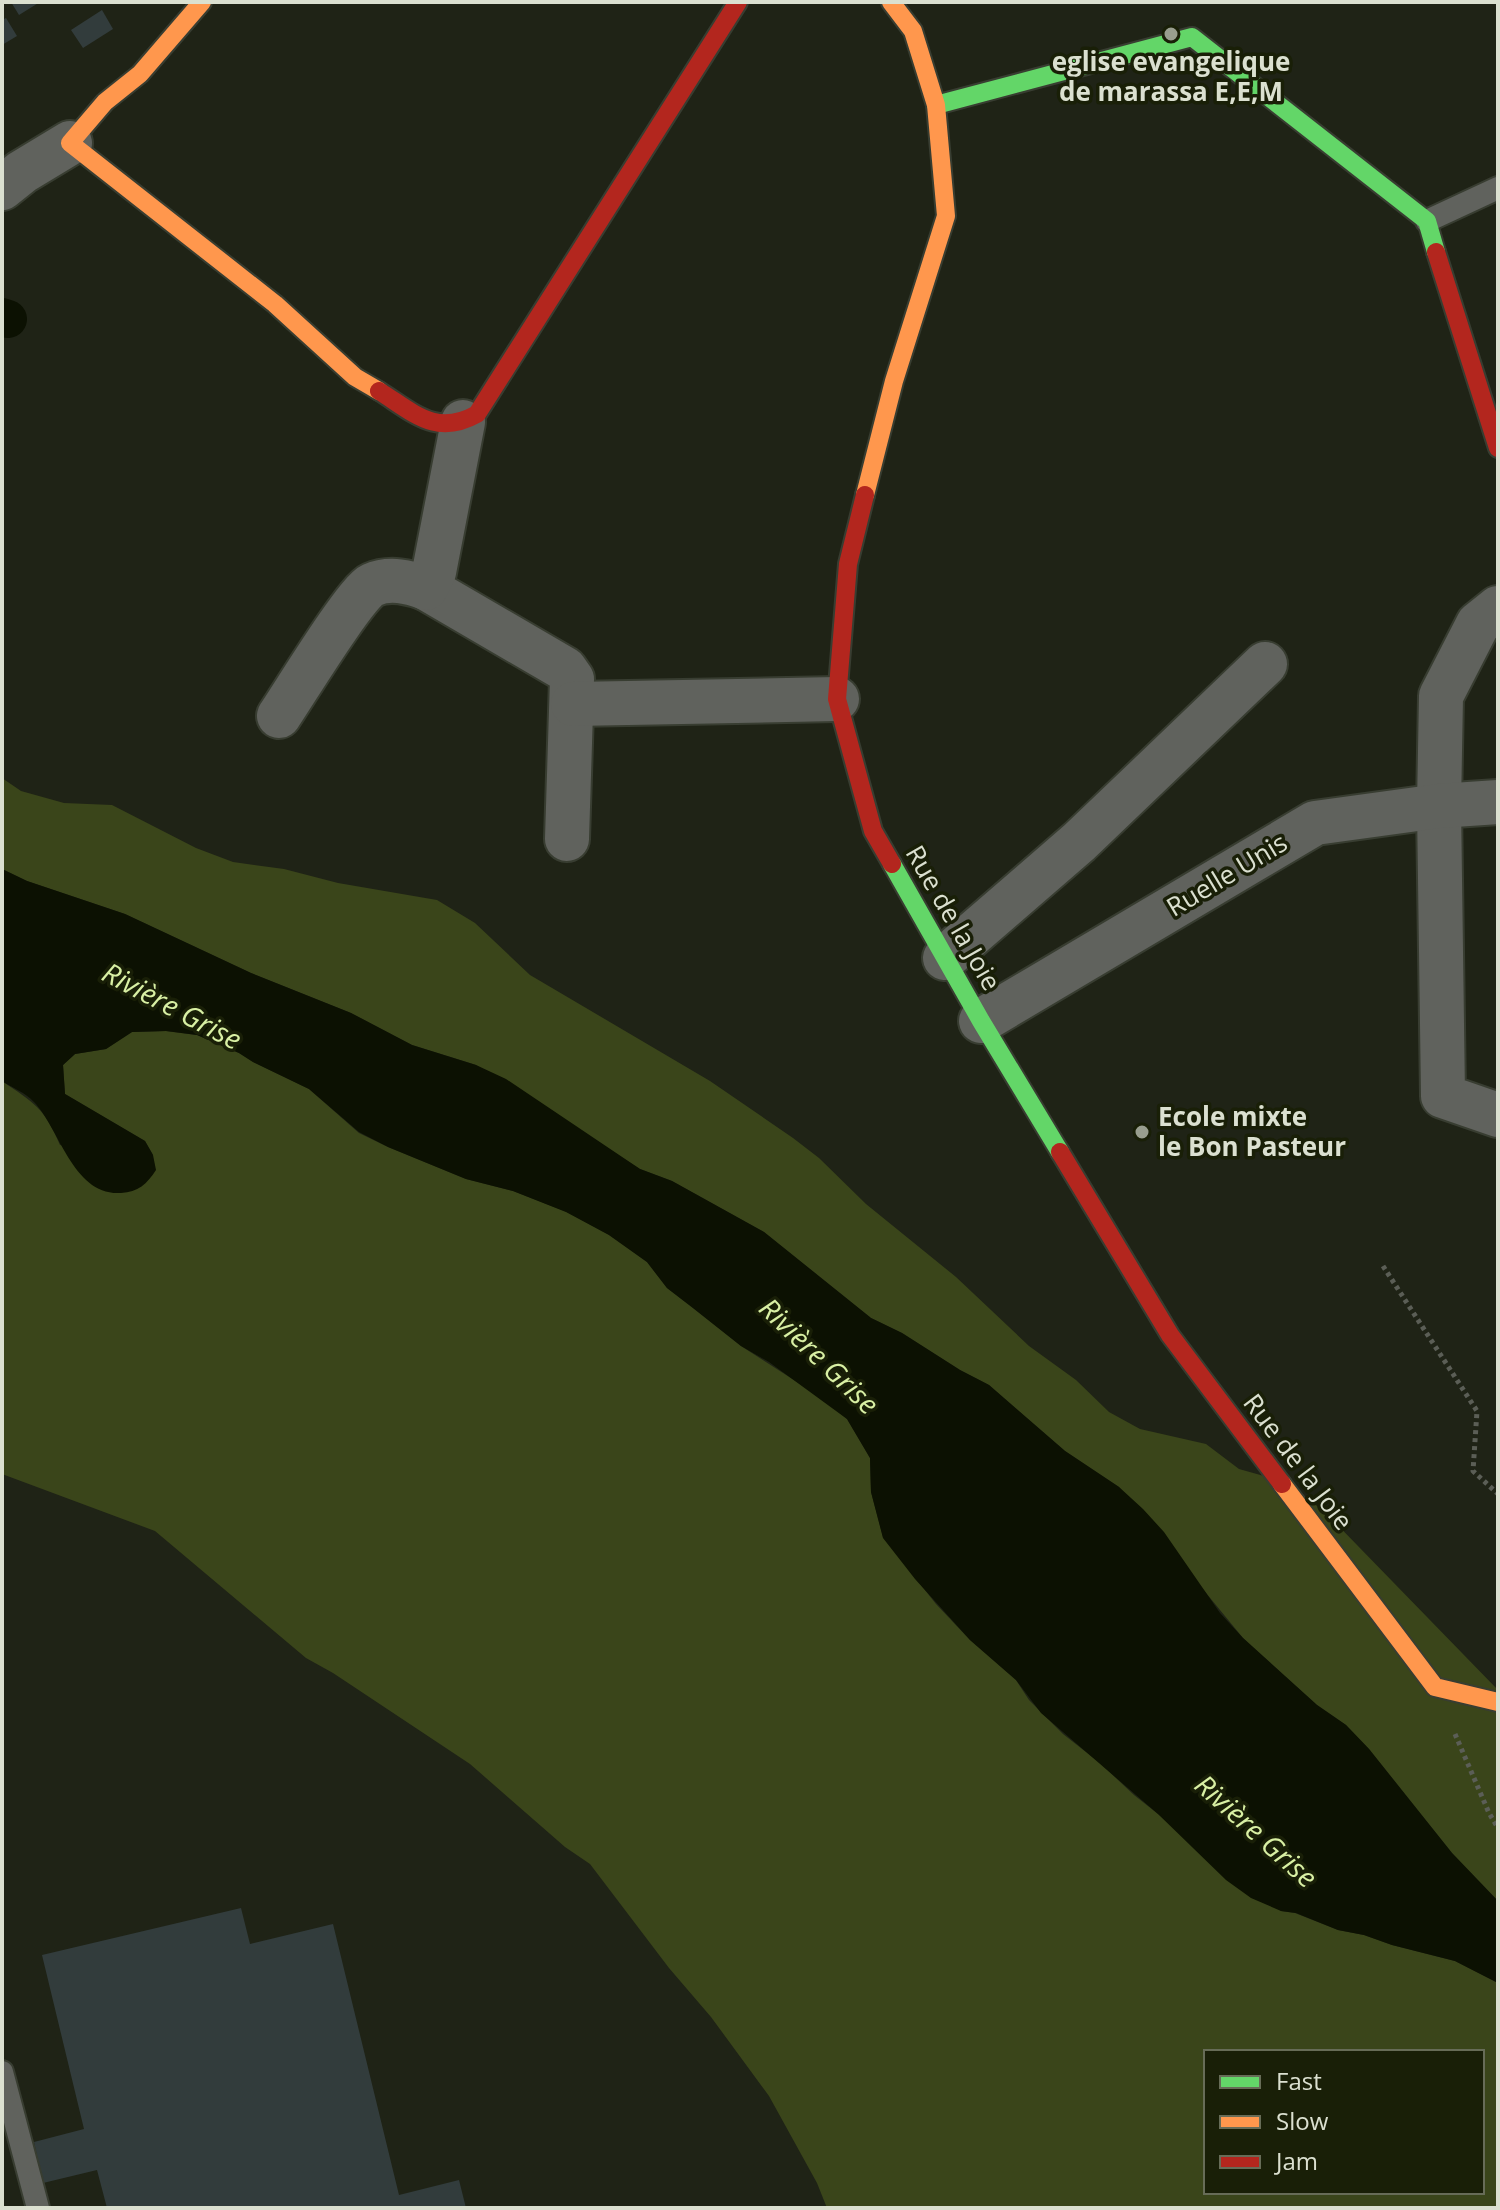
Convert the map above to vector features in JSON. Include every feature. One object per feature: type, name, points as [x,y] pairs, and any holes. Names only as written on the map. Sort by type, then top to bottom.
[{"type":"street","points":[[9,172],[70,143],[105,102],[140,74],[202,2]]},
{"type":"street","points":[[70,143],[275,304],[355,377],[425,420],[444,426],[463,422],[477,414],[738,2]]},
{"type":"street","name":"Rue de la Joie","points":[[891,2],[913,31],[936,105],[946,216],[894,381],[848,564],[837,699],[873,831],[981,1021],[1170,1335],[1435,1687]]},
{"type":"street","points":[[936,105],[1192,37],[1427,221],[1498,448]]},
{"type":"street","points":[[426,588],[434,572],[463,422]]},
{"type":"street","points":[[279,716],[370,585],[391,580],[426,588],[565,669],[572,679],[567,839]]},
{"type":"street","points":[[1498,608],[1478,624],[1441,696],[1439,806],[1443,1096],[1498,1115]]},
{"type":"street","points":[[945,958],[1079,842],[1265,664]]},
{"type":"street","points":[[573,704],[837,699]]},
{"type":"street","name":"Ruelle Unis","points":[[981,1021],[1315,823],[1439,806],[1498,802]]},
{"type":"street","points":[[1435,1687],[1498,1702]]},
{"type":"lane","points":[[1427,221],[1498,188]]},
{"type":"lane","points":[[2,2072],[38,2208]]},
{"type":"path","points":[[1383,1266],[1477,1411],[1473,1471],[1498,1494]]},
{"type":"path","points":[[1435,1687],[1498,1828]]},
{"type":"green space","points":[[2,778],[21,791],[64,803],[112,805],[196,848],[233,862],[284,869],[338,883],[437,900],[475,923],[530,975],[710,1081],[793,1138],[819,1158],[866,1204],[956,1277],[1029,1346],[1076,1380],[1109,1412],[1140,1429],[1206,1444],[1239,1469],[1278,1480],[1323,1510],[1498,1690],[1498,1901],[1452,1853],[1369,1749],[1346,1725],[1317,1705],[1243,1638],[1119,1487],[1065,1451],[989,1385],[871,1318],[764,1232],[672,1181],[640,1169],[476,1065],[412,1045],[351,1013],[251,973],[125,914],[27,881],[2,869]]},
{"type":"green space","points":[[166,1031],[197,1035],[309,1089],[359,1133],[388,1147],[466,1179],[513,1191],[567,1212],[609,1235],[647,1262],[667,1288],[741,1346],[822,1398],[847,1419],[870,1458],[871,1492],[883,1537],[936,1604],[970,1640],[1016,1680],[1029,1700],[1063,1734],[1134,1795],[1281,1911],[1295,1913],[1338,1930],[1455,1961],[1498,1983],[1498,2208],[827,2208],[817,2183],[769,2096],[590,1864],[565,1847],[470,1764],[306,1658],[155,1531],[2,1474],[2,1081],[37,1107],[49,1122],[60,1145],[153,1155],[145,1141],[65,1094],[63,1065],[75,1054],[106,1049],[132,1032]]},
{"type":"water","name":"Rivière Grise","points":[[2,869],[27,881],[125,914],[251,973],[351,1013],[412,1045],[476,1065],[506,1079],[640,1169],[672,1181],[764,1232],[871,1318],[989,1385],[1065,1451],[1119,1487],[1143,1509],[1164,1532],[1220,1613],[1243,1638],[1317,1705],[1346,1725],[1369,1749],[1452,1853],[1498,1901],[1498,1983],[1455,1961],[1338,1930],[1296,1913],[1281,1911],[1251,1898],[1226,1880],[1158,1814],[1041,1713],[1016,1680],[970,1640],[915,1579],[883,1538],[871,1492],[870,1458],[847,1419],[769,1362],[741,1346],[667,1288],[647,1262],[609,1235],[566,1212],[513,1191],[466,1179],[388,1147],[359,1132],[309,1089],[197,1035],[166,1031],[132,1032],[106,1049],[75,1054],[63,1065],[65,1094],[145,1141],[153,1155],[156,1170],[137,1189],[121,1193],[105,1191],[91,1184],[69,1159],[34,1102],[2,1081]]},
{"type":"building","points":[[11,2],[40,2],[19,15]]},
{"type":"building","points":[[102,10],[113,29],[83,48],[71,30]]},
{"type":"building","points":[[6,18],[17,36],[2,45],[2,20]]},
{"type":"building","points":[[241,1908],[250,1944],[333,1924],[399,2195],[459,2180],[466,2208],[107,2208],[97,2170],[43,2183],[34,2142],[84,2129],[42,1955]]},
{"type":"waterway","points":[[2,317],[8,319]]},
{"type":"traffic: fast","points":[[936,105],[1192,37],[1427,221],[1436,252]]},
{"type":"traffic: fast","points":[[892,864],[1060,1152]]},
{"type":"traffic: slow","points":[[202,2],[140,74],[105,102],[70,143],[275,304],[355,377],[379,391]]},
{"type":"traffic: slow","points":[[865,495],[894,381],[946,216],[936,105],[913,31],[891,2]]},
{"type":"traffic: slow","points":[[1282,1484],[1435,1687],[1498,1702]]},
{"type":"traffic: jam","points":[[379,391],[415,414],[437,423],[462,421],[477,414],[738,2]]},
{"type":"traffic: jam","points":[[1436,252],[1498,448]]},
{"type":"traffic: jam","points":[[865,495],[848,564],[837,699],[873,831],[892,864]]},
{"type":"traffic: jam","points":[[1060,1152],[1170,1335],[1282,1484]]},
{"type":"place","name":"eglise evangelique de marassa E,E,M","points":[[1171,34]]},
{"type":"place","name":"Ecole mixte le Bon Pasteur","points":[[1142,1132]]}]
